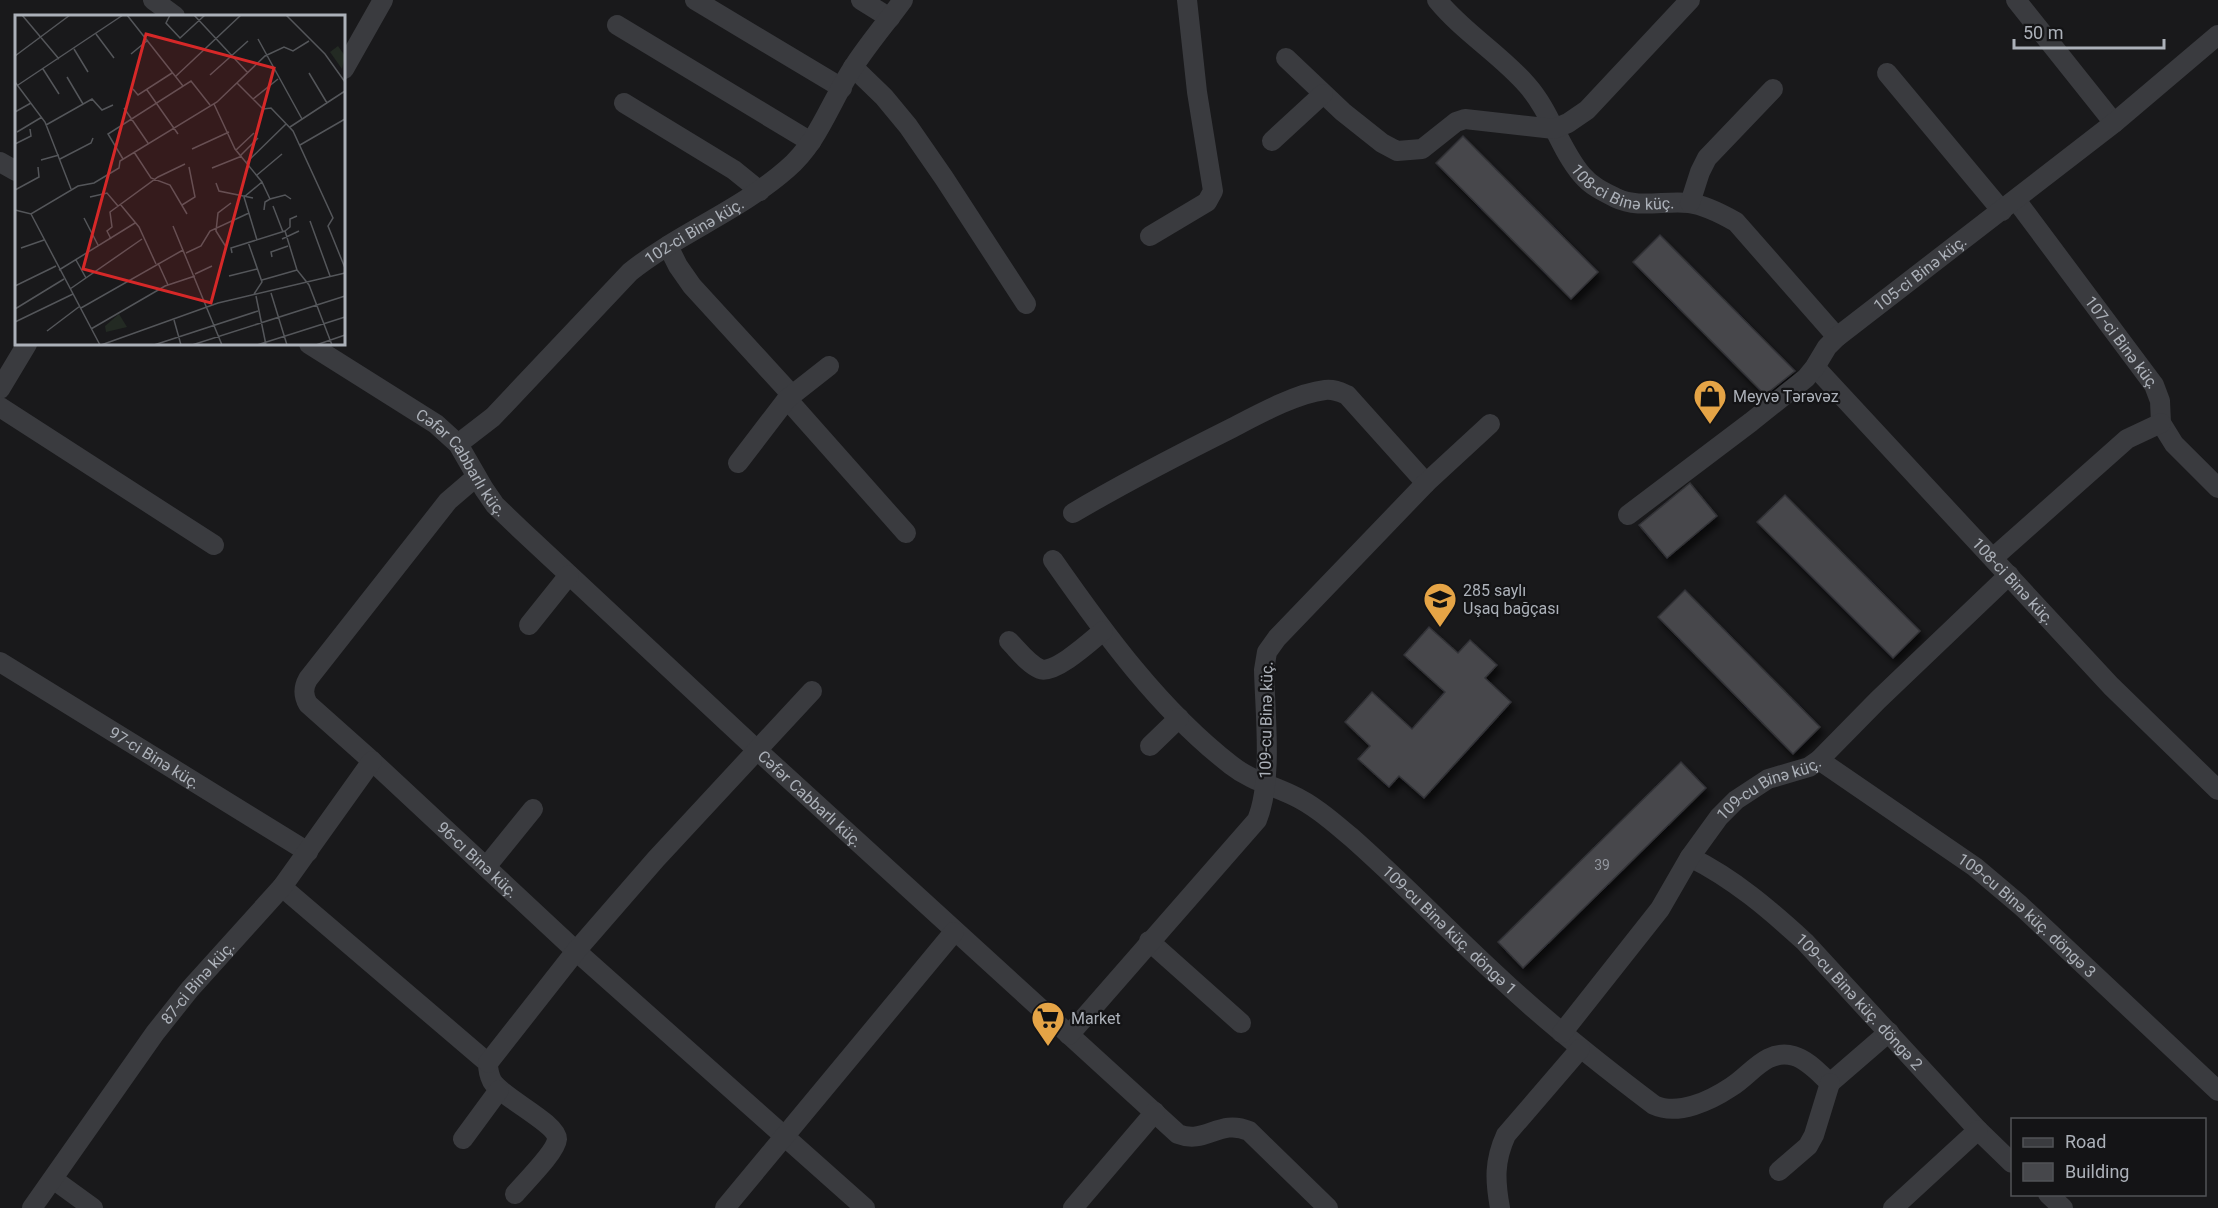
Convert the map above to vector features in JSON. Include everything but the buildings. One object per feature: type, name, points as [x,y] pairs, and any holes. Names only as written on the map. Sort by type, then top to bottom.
[{"type":"street","points":[[153,0],[174,15]]},
{"type":"street","points":[[345,67],[382,0]]},
{"type":"street","points":[[695,0],[842,88]]},
{"type":"street","points":[[861,0],[890,18]]},
{"type":"street","name":"102-ci Binə küç.","points":[[458,444],[493,417],[630,272],[668,246],[741,204],[788,169],[811,142],[853,67],[903,0]]},
{"type":"street","points":[[1150,236],[1207,202],[1213,191],[1197,92],[1187,0]]},
{"type":"street","name":"108-ci Binə küç.","points":[[1437,0],[1457,23],[1525,82],[1538,98],[1582,176],[1619,200],[1632,203],[1690,203],[1723,214],[1736,222],[1837,337]]},
{"type":"street","points":[[1286,58],[1323,94],[1382,143],[1397,151],[1422,149],[1456,122],[1464,119],[1554,129],[1568,123],[1587,110],[1690,0]]},
{"type":"street","points":[[2016,0],[2114,123]]},
{"type":"street","points":[[617,25],[811,142]]},
{"type":"street","name":"105-ci Binə küç.","points":[[1628,515],[1806,378],[1827,347],[1837,337],[2114,123],[2218,35]]},
{"type":"street","points":[[853,67],[884,97],[908,126],[1026,304]]},
{"type":"street","name":"107-ci Binə küç.","points":[[1887,73],[2009,206],[2154,385],[2160,401],[2161,423],[2174,444],[2218,488]]},
{"type":"street","points":[[1690,203],[1707,158],[1773,89]]},
{"type":"street","points":[[1272,141],[1323,94]]},
{"type":"street","points":[[624,103],[734,170],[760,191]]},
{"type":"street","points":[[0,162],[15,170]]},
{"type":"street","points":[[668,246],[692,286],[790,393],[738,463]]},
{"type":"street","points":[[0,389],[26,345]]},
{"type":"street","name":"Cəfər Cabbarlı küç.","points":[[311,345],[436,424],[458,444],[495,505],[954,932],[1179,1134],[1194,1138],[1227,1126],[1237,1126],[1249,1131],[1328,1208]]},
{"type":"street","points":[[787,399],[829,366]]},
{"type":"street","name":"108-ci Binə küç.","points":[[1815,367],[2111,686],[2218,790]]},
{"type":"street","points":[[1073,513],[1137,476],[1261,414],[1292,400],[1324,390],[1335,390],[1347,395],[1426,483]]},
{"type":"street","points":[[787,399],[906,533]]},
{"type":"street","points":[[0,407],[214,545]]},
{"type":"street","points":[[1993,558],[2127,439],[2161,423]]},
{"type":"street","name":"109-cu Binə küç.","points":[[1069,1035],[1257,819],[1264,804],[1266,784],[1264,670],[1267,652],[1277,638],[1426,483],[1490,424]]},
{"type":"street","name":"96-cı Binə küç.","points":[[476,477],[448,501],[304,687],[304,697],[308,704],[576,951],[865,1208]]},
{"type":"street","name":"109-cu Binə küç. döngə 1","points":[[1053,560],[1103,631],[1137,673],[1179,718],[1229,764],[1244,775],[1293,795],[1315,808],[1352,838],[1500,979],[1580,1049],[1654,1105],[1664,1110],[1681,1109],[1714,1097],[1733,1086],[1771,1056],[1794,1056],[1806,1062],[1830,1083]]},
{"type":"street","points":[[529,625],[569,575]]},
{"type":"street","name":"109-cu Binə küç.","points":[[1562,1033],[1660,909],[1690,857],[1719,817],[1736,800],[1768,779],[1809,767],[1819,760],[2008,575]]},
{"type":"street","points":[[1009,641],[1034,666],[1043,670],[1054,669],[1103,631]]},
{"type":"street","name":"97-ci Binə küç.","points":[[0,662],[308,852]]},
{"type":"street","points":[[488,1063],[576,951],[656,859],[812,691]]},
{"type":"street","points":[[1150,746],[1179,718]]},
{"type":"street","name":"109-cu Binə küç. döngə 3","points":[[1819,760],[1975,867],[2020,905],[2218,1091]]},
{"type":"street","name":"87-ci Binə küç.","points":[[32,1208],[155,1033],[197,981],[282,887],[372,761]]},
{"type":"street","points":[[486,867],[533,810]]},
{"type":"street","name":"109-cu Binə küç. döngə 2","points":[[1690,857],[1720,872],[1774,914],[1805,942],[1978,1130],[2011,1161]]},
{"type":"street","points":[[282,887],[488,1063],[489,1073],[499,1090],[544,1121],[556,1134],[557,1139],[553,1149],[515,1194]]},
{"type":"street","points":[[725,1208],[954,932]]},
{"type":"street","points":[[1149,941],[1241,1023]]},
{"type":"street","points":[[1779,1171],[1808,1146],[1814,1136],[1830,1083],[1889,1032]]},
{"type":"street","points":[[1500,1208],[1495,1170],[1499,1151],[1506,1135],[1580,1049]]},
{"type":"street","points":[[464,1139],[499,1090]]},
{"type":"street","points":[[1073,1208],[1155,1112]]},
{"type":"street","points":[[1893,1208],[1978,1130]]},
{"type":"street","points":[[52,1179],[93,1208]]},
{"type":"street","points":[[2050,1196],[2063,1208]]},
{"type":"place","name":"Meyvə Tərəvəz","points":[[1710,425]]},
{"type":"place","name":"285 saylı Uşaq bağçası","points":[[1440,628]]},
{"type":"place","name":"Market","points":[[1048,1047]]}]
